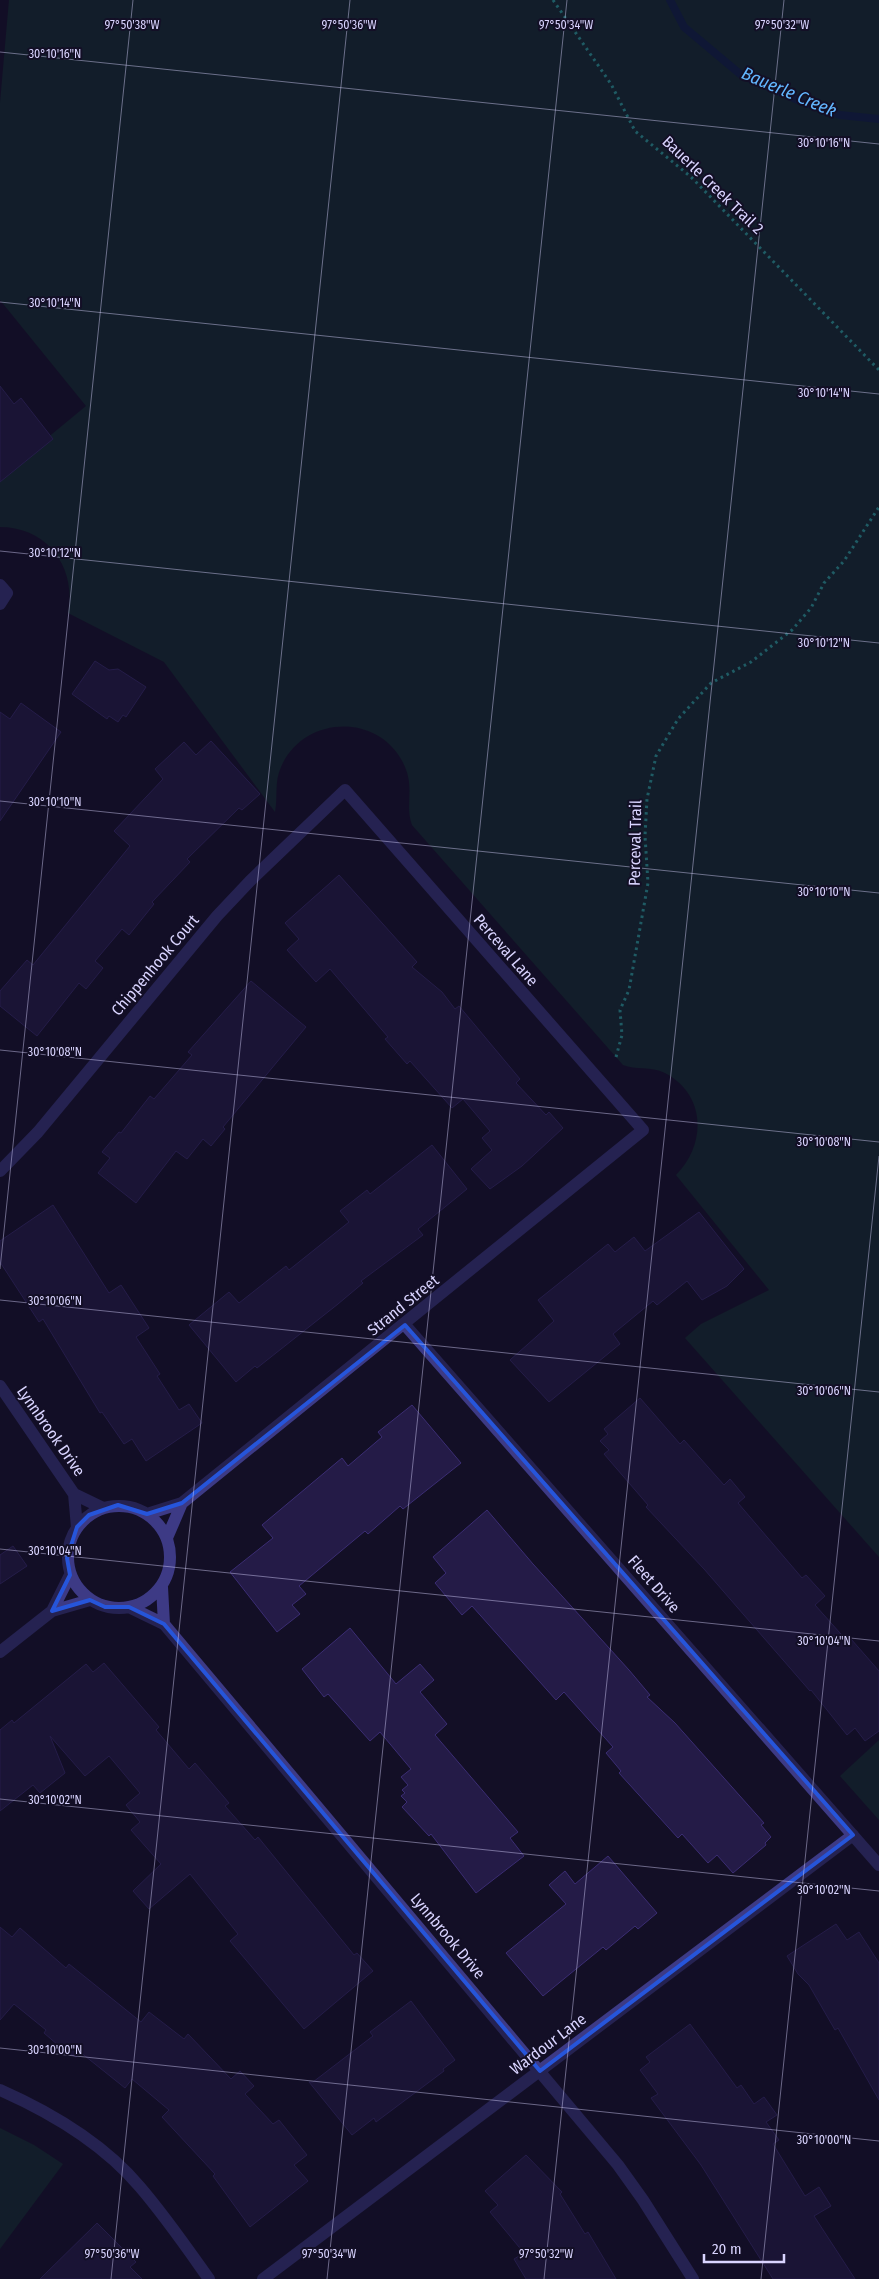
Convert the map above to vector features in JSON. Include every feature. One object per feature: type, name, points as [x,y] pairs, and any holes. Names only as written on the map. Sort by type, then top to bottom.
[{"type":"street","name":"Perceval Lane","points":[[345,790],[643,1130]]},
{"type":"street","name":"Chippenhook Court","points":[[0,1171],[38,1132],[217,916],[250,881],[345,790]]},
{"type":"street","name":"Strand Street","points":[[147,1514],[182,1504],[643,1130]]},
{"type":"street","name":"Fleet Drive","points":[[405,1325],[879,1865]]},
{"type":"street","name":"Lynnbrook Drive","points":[[0,1386],[74,1494],[77,1526]]},
{"type":"street","name":"Lynnbrook Drive","points":[[74,1494],[103,1508]]},
{"type":"street","name":"Strand Street","points":[[167,1538],[182,1504]]},
{"type":"street","points":[[126,1506],[147,1514],[159,1524],[167,1538],[171,1555],[169,1571],[162,1587],[150,1598],[129,1608],[104,1607],[90,1600],[78,1590],[70,1575],[67,1558],[69,1542],[77,1526],[89,1515],[103,1508],[126,1506]]},
{"type":"street","points":[[52,1612],[70,1575]]},
{"type":"street","points":[[162,1587],[164,1624]]},
{"type":"street","points":[[0,1652],[52,1612],[90,1600]]},
{"type":"street","name":"Lynnbrook Drive","points":[[129,1608],[164,1624],[540,2071],[618,2165],[643,2200],[693,2279]]},
{"type":"street","name":"Wardour Lane","points":[[263,2279],[853,1835]]},
{"type":"street","points":[[0,2090],[53,2116],[84,2136],[112,2159],[140,2186],[209,2279]]},
{"type":"path","name":"Bauerle Creek Trail 2","points":[[553,0],[611,84],[636,130],[691,177],[879,370]]},
{"type":"path","name":"Perceval Trail","points":[[616,1057],[622,1034],[620,1010],[630,990],[648,883],[645,836],[647,799],[656,756],[678,719],[711,683],[751,662],[792,630],[811,608],[824,583],[844,561],[879,508]]},
{"type":"highlighted area","points":[[405,1325],[853,1835],[540,2071],[164,1624],[129,1607],[105,1607],[90,1600],[52,1611],[70,1575],[67,1558],[77,1527],[89,1515],[118,1505],[147,1514],[182,1503]]},
{"type":"green space","points":[[9,0],[879,0],[879,1557],[685,1338],[701,1324],[769,1290],[676,1175],[686,1163],[693,1150],[698,1121],[695,1107],[689,1094],[679,1082],[660,1071],[623,1065],[412,825],[406,769],[389,744],[374,733],[357,728],[339,727],[321,730],[305,738],[291,750],[281,767],[278,778],[275,812],[164,662],[68,613],[70,596],[68,581],[63,566],[55,553],[45,542],[32,534],[17,529],[0,527],[0,477],[86,406],[0,300],[0,103]]},
{"type":"green space","points":[[879,1740],[879,1820],[840,1776]]},
{"type":"green space","points":[[0,2128],[34,2145],[63,2164],[0,2249]]},
{"type":"building","points":[[0,386],[14,404],[21,398],[53,439],[0,482]]},
{"type":"building","points":[[95,661],[109,670],[118,669],[146,687],[126,717],[123,715],[118,722],[109,716],[107,719],[72,694]]},
{"type":"building","points":[[21,703],[61,732],[0,821],[0,712],[10,719]]},
{"type":"building","points":[[211,741],[260,794],[242,810],[239,808],[187,859],[190,862],[152,902],[154,904],[129,935],[122,929],[95,961],[103,968],[86,989],[79,983],[37,1036],[0,1006],[0,991],[27,960],[33,965],[130,846],[114,831],[163,779],[155,769],[184,742],[196,755]]},
{"type":"building","points":[[339,875],[417,962],[412,967],[442,992],[455,1009],[459,1006],[520,1079],[516,1083],[546,1115],[549,1112],[563,1128],[522,1166],[490,1189],[471,1169],[492,1150],[482,1138],[490,1131],[463,1099],[452,1108],[410,1061],[407,1064],[385,1039],[388,1037],[330,969],[316,982],[287,950],[299,939],[285,923]]},
{"type":"building","points":[[251,981],[306,1027],[223,1127],[225,1129],[211,1146],[203,1139],[187,1159],[176,1151],[136,1203],[98,1173],[110,1158],[102,1152],[119,1132],[121,1133],[150,1096],[154,1099],[192,1055],[188,1052]]},
{"type":"building","points":[[432,1145],[467,1189],[418,1229],[423,1235],[361,1281],[363,1283],[338,1304],[257,1368],[255,1366],[236,1382],[189,1325],[229,1292],[239,1303],[286,1266],[289,1270],[349,1222],[340,1211],[367,1190],[370,1194]]},
{"type":"building","points":[[53,1205],[109,1293],[121,1285],[149,1328],[136,1337],[160,1374],[157,1376],[179,1410],[189,1404],[202,1423],[146,1461],[132,1439],[124,1444],[102,1412],[100,1413],[43,1319],[39,1322],[0,1262],[0,1241]]},
{"type":"building","points":[[699,1212],[744,1269],[727,1286],[702,1300],[687,1281],[657,1305],[653,1301],[613,1334],[620,1344],[549,1402],[510,1360],[554,1321],[538,1300],[608,1244],[615,1252],[634,1237],[645,1251]]},
{"type":"building","points":[[640,1398],[680,1444],[684,1440],[724,1485],[730,1479],[745,1497],[738,1503],[802,1578],[806,1575],[825,1596],[815,1605],[848,1642],[851,1639],[879,1671],[879,1731],[865,1741],[855,1728],[847,1735],[811,1690],[704,1569],[646,1507],[648,1505],[604,1454],[609,1450],[600,1441],[608,1434],[604,1429]]},
{"type":"building","points":[[412,1405],[461,1463],[403,1509],[400,1506],[368,1534],[365,1531],[299,1586],[306,1594],[292,1605],[300,1614],[277,1632],[230,1572],[273,1538],[262,1525],[342,1458],[348,1466],[382,1437],[378,1432]]},
{"type":"building","points":[[487,1510],[629,1670],[650,1695],[647,1697],[675,1723],[764,1823],[761,1825],[771,1837],[765,1843],[766,1845],[733,1873],[717,1855],[708,1863],[682,1834],[678,1838],[619,1773],[621,1771],[606,1753],[613,1747],[564,1692],[556,1700],[472,1606],[462,1615],[435,1583],[446,1573],[433,1557]]},
{"type":"building","points":[[13,1546],[27,1566],[0,1584],[0,1555]]},
{"type":"building","points":[[350,1628],[396,1684],[420,1664],[434,1680],[420,1692],[447,1724],[435,1735],[518,1832],[510,1838],[524,1856],[476,1893],[431,1834],[429,1836],[402,1807],[407,1802],[401,1796],[405,1793],[402,1790],[408,1785],[401,1777],[411,1769],[380,1732],[370,1741],[328,1694],[324,1697],[302,1669]]},
{"type":"building","points":[[104,1663],[159,1727],[156,1730],[189,1769],[195,1763],[229,1803],[225,1806],[255,1840],[258,1837],[354,1955],[357,1953],[373,1971],[304,2029],[230,1941],[238,1934],[190,1874],[149,1909],[133,1891],[161,1864],[131,1830],[140,1822],[126,1805],[140,1793],[109,1756],[85,1776],[50,1736],[65,1773],[40,1793],[33,1785],[0,1811],[0,1730],[12,1720],[14,1723],[86,1664],[93,1672]]},
{"type":"building","points":[[608,1856],[657,1913],[638,1929],[635,1926],[606,1950],[603,1947],[543,1996],[506,1953],[566,1904],[549,1885],[565,1871],[575,1884]]},
{"type":"building","points":[[836,1924],[847,1940],[859,1932],[879,1963],[879,2100],[838,2028],[835,2030],[809,1985],[798,1974],[787,1956]]},
{"type":"building","points":[[0,1927],[12,1937],[20,1928],[66,1968],[69,1964],[141,2022],[149,2012],[184,2039],[188,2034],[231,2079],[240,2071],[254,2086],[245,2094],[273,2124],[279,2120],[307,2155],[294,2165],[308,2181],[250,2227],[213,2176],[215,2174],[162,2117],[169,2110],[132,2079],[125,2088],[80,2052],[76,2057],[65,2051],[44,2033],[46,2030],[14,2004],[0,2020]]},
{"type":"building","points":[[411,2001],[455,2060],[443,2069],[444,2071],[376,2122],[374,2118],[352,2135],[309,2082],[313,2082],[373,2036],[370,2032]]},
{"type":"building","points":[[690,2024],[737,2088],[741,2085],[754,2104],[764,2097],[777,2115],[766,2122],[779,2140],[773,2144],[805,2196],[819,2187],[831,2206],[814,2216],[855,2279],[773,2279],[701,2165],[651,2098],[658,2094],[640,2070],[650,2062],[646,2057]]},
{"type":"building","points":[[526,2155],[562,2192],[560,2194],[585,2234],[588,2232],[616,2279],[526,2279],[514,2259],[524,2253],[490,2212],[498,2205],[485,2191]]},
{"type":"building","points":[[97,2223],[136,2262],[130,2267],[142,2279],[40,2279]]},
{"type":"waterway","name":"Bauerle Creek","points":[[670,0],[684,27],[740,74],[798,100],[840,115],[879,119]]}]
